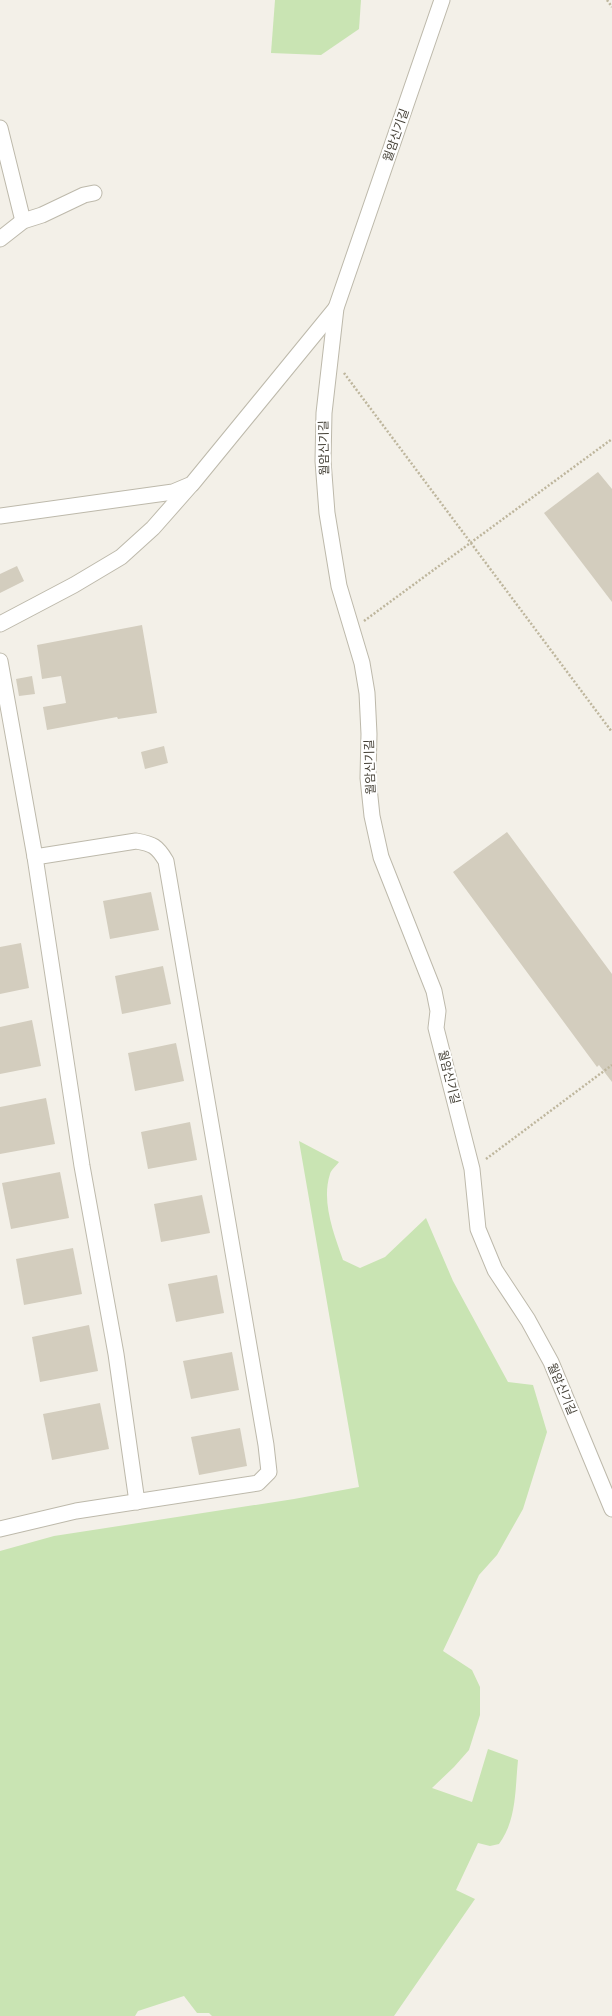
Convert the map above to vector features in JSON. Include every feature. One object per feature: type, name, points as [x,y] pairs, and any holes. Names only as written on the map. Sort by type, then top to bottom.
[{"type":"street","name":"월암신기길","points":[[442,0],[336,308],[324,413],[323,461],[327,513],[339,586],[362,663],[367,693],[369,734],[368,778],[372,816],[381,857],[434,991],[438,1011],[436,1028],[472,1169],[478,1229],[495,1270],[528,1320],[550,1362],[612,1509]]},
{"type":"street","points":[[0,128],[23,221]]},
{"type":"street","points":[[0,239],[23,221],[42,215],[84,195],[94,193]]},
{"type":"street","points":[[0,624],[74,585],[121,557],[153,528],[192,484],[336,308]]},
{"type":"street","points":[[0,516],[173,492],[192,484]]},
{"type":"street","points":[[0,661],[36,858],[82,1166],[116,1354],[137,1502]]},
{"type":"street","points":[[0,1529],[76,1510],[258,1483],[269,1472],[266,1445],[166,861],[158,848],[147,843],[136,841],[36,858]]},
{"type":"path","points":[[607,0],[612,7]]},
{"type":"path","points":[[331,356],[612,732]]},
{"type":"path","points":[[352,630],[612,439]]},
{"type":"path","points":[[472,1169],[612,1066]]},
{"type":"green space","points":[[275,0],[361,0],[359,29],[321,55],[271,53]]},
{"type":"green space","points":[[299,1141],[339,1162],[330,1174],[327,1196],[330,1218],[343,1260],[360,1268],[385,1257],[426,1218],[453,1281],[508,1382],[533,1385],[547,1432],[523,1509],[497,1555],[479,1575],[443,1651],[472,1670],[480,1687],[480,1715],[469,1750],[432,1788],[472,1802],[488,1749],[518,1760],[514,1804],[509,1825],[499,1844],[490,1846],[478,1843],[456,1890],[475,1899],[394,2016],[212,2016],[209,2013],[197,2013],[184,1996],[138,2011],[135,2016],[0,2016],[0,1551],[54,1536],[294,1499],[359,1487]]},
{"type":"building","points":[[598,472],[612,489],[612,602],[544,513]]},
{"type":"building","points":[[17,566],[24,581],[0,593],[0,574]]},
{"type":"building","points":[[142,625],[157,713],[118,719],[117,717],[47,730],[43,707],[66,703],[61,676],[42,679],[37,645]]},
{"type":"building","points":[[32,676],[35,694],[19,696],[16,679]]},
{"type":"building","points":[[164,746],[168,763],[145,769],[141,752]]},
{"type":"building","points":[[507,832],[612,974],[612,1082],[599,1065],[597,1067],[453,872]]},
{"type":"building","points":[[151,892],[159,930],[110,939],[103,901]]},
{"type":"building","points":[[21,943],[29,988],[0,994],[0,947]]},
{"type":"building","points":[[163,966],[171,1004],[122,1014],[115,976]]},
{"type":"building","points":[[32,1020],[41,1066],[0,1074],[0,1027]]},
{"type":"building","points":[[176,1043],[184,1081],[135,1091],[128,1053]]},
{"type":"building","points":[[46,1098],[55,1144],[0,1154],[0,1107]]},
{"type":"building","points":[[190,1122],[197,1160],[148,1169],[141,1132]]},
{"type":"building","points":[[60,1172],[69,1218],[11,1229],[2,1183]]},
{"type":"building","points":[[202,1195],[210,1233],[161,1242],[154,1204]]},
{"type":"building","points":[[73,1248],[82,1294],[24,1305],[16,1259]]},
{"type":"building","points":[[217,1275],[224,1313],[176,1322],[168,1284]]},
{"type":"building","points":[[89,1325],[98,1371],[40,1382],[32,1337]]},
{"type":"building","points":[[232,1352],[239,1390],[191,1399],[183,1361]]},
{"type":"building","points":[[100,1403],[109,1449],[52,1460],[43,1414]]},
{"type":"building","points":[[240,1428],[247,1466],[199,1475],[191,1437]]}]
